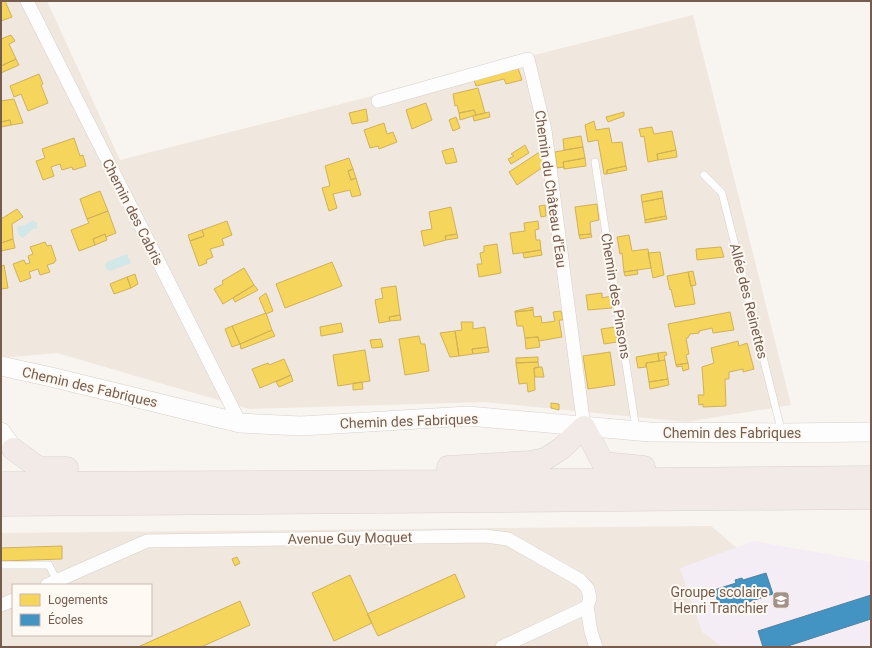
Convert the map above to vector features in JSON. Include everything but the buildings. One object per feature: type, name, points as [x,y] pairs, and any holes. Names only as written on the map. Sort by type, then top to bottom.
[{"type":"highway","points":[[241,482],[530,462],[545,459],[562,448],[584,427],[603,463],[638,467],[866,477]]},
{"type":"highway","points":[[7,443],[39,468],[106,469],[204,482]]},
{"type":"highway","points":[[1,483],[486,481],[866,477]]},
{"type":"highway","points":[[1,505],[871,498]]},
{"type":"street","name":"Chemin des Cabris","points":[[27,1],[240,423]]},
{"type":"street","name":"Chemin du Château d'Eau","points":[[378,102],[528,58],[545,130],[584,427]]},
{"type":"street","name":"Chemin des Fabriques","points":[[4,372],[51,377],[240,423],[301,426],[468,416],[584,427],[658,432],[871,432]]},
{"type":"street","name":"Avenue Guy Moquet","points":[[52,583],[147,541],[485,536],[508,539],[580,580],[588,589],[590,598],[587,607],[591,632],[596,647]]},
{"type":"street","points":[[1,605],[12,600]]},
{"type":"street","points":[[502,647],[587,607]]},
{"type":"lane","name":"Chemin des Pinsons","points":[[595,162],[637,431]]},
{"type":"lane","name":"Allée des Reinettes","points":[[704,175],[722,193],[782,433]]},
{"type":"lane","points":[[1,565],[49,564],[52,583]]},
{"type":"shaded area","points":[[1,1],[47,1],[120,160],[693,15],[791,405],[686,422],[485,402],[249,409],[57,353],[1,358]]},
{"type":"shaded area","points":[[34,220],[37,222],[37,228],[33,229],[23,238],[18,234],[17,227]]},
{"type":"shaded area","points":[[127,254],[131,263],[110,271],[106,269],[105,265],[107,262]]},
{"type":"shaded area","points":[[711,526],[771,577],[758,647],[1,647],[1,533]]},
{"type":"shaded area","name":"Groupe scolaire Henri Tranchier","points":[[754,541],[871,562],[871,647],[723,647],[702,632],[680,568]]},
{"type":"place","name":"Groupe scolaire Henri Tranchier","points":[[781,600]]}]
